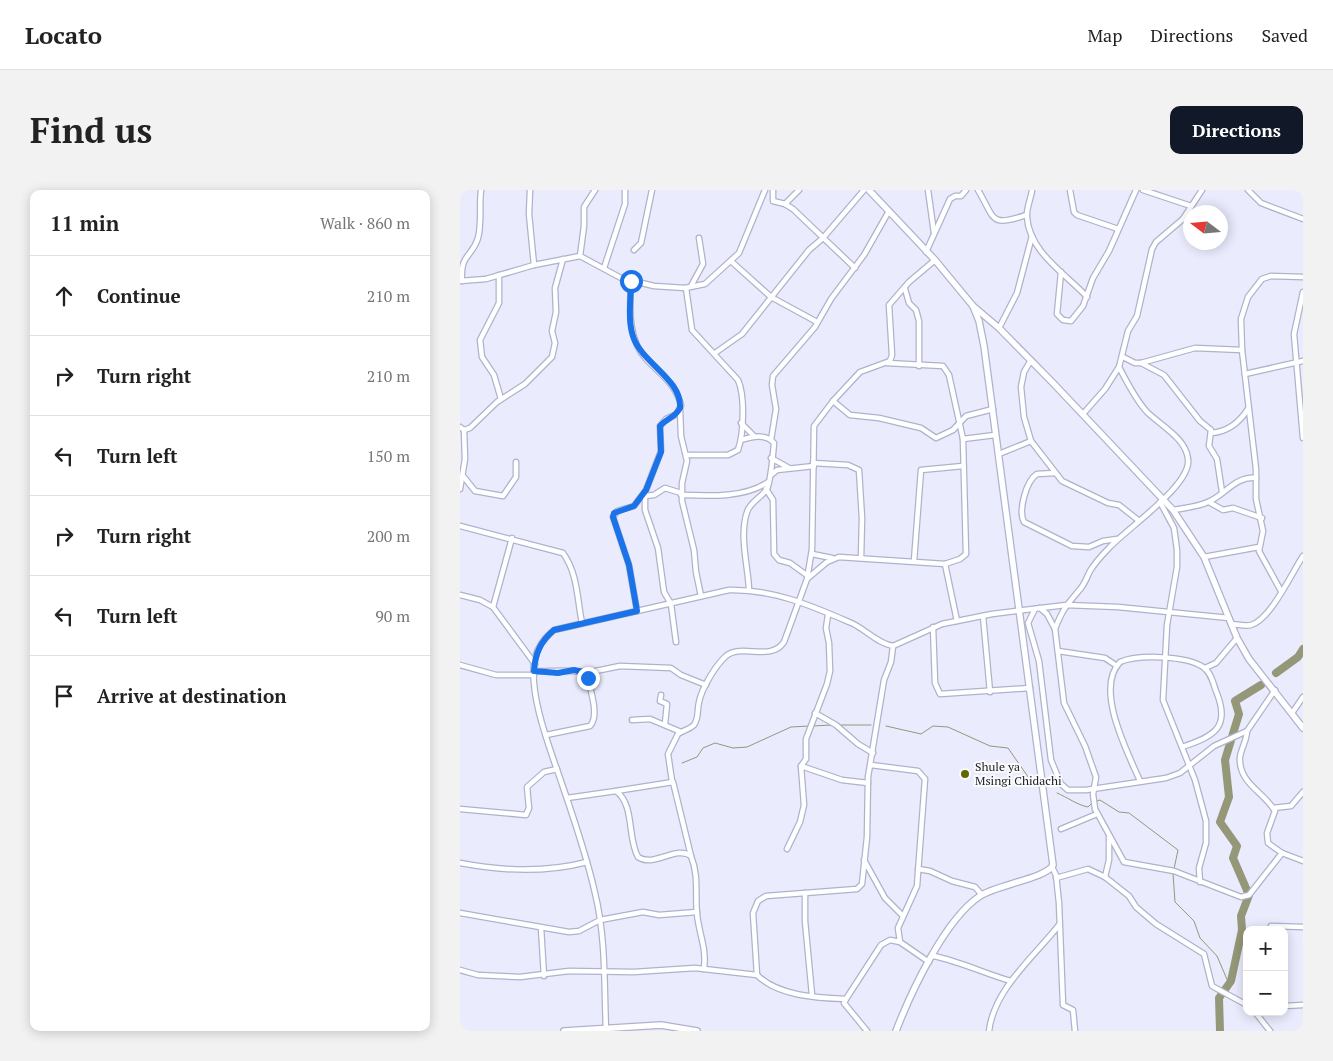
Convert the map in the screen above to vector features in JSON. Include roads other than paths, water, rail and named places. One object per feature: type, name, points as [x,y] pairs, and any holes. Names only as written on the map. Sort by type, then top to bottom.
[{"type":"street","points":[[481,190],[478,237],[463,258],[460,268],[461,281],[486,279],[580,256],[621,278],[631,281],[654,286],[688,287],[705,284],[732,262],[743,245],[765,190]]},
{"type":"street","points":[[530,190],[529,214],[534,266]]},
{"type":"street","points":[[580,256],[584,226],[584,207],[595,190]]},
{"type":"street","points":[[604,268],[625,204],[625,190]]},
{"type":"street","points":[[634,250],[641,243],[652,190]]},
{"type":"street","points":[[773,190],[773,201],[786,204],[855,268]]},
{"type":"street","points":[[786,204],[799,190]]},
{"type":"street","points":[[715,353],[742,334],[809,250],[824,238],[864,190]]},
{"type":"street","points":[[869,190],[935,260],[973,306],[999,328],[1031,360],[1083,414],[1161,501],[1173,510],[1204,557],[1237,638],[1249,659],[1303,728]]},
{"type":"street","points":[[928,190],[934,234]]},
{"type":"street","points":[[926,252],[950,199],[955,196],[961,196],[966,190]]},
{"type":"street","points":[[978,190],[991,215],[1000,222],[1008,222],[1026,215]]},
{"type":"street","points":[[1032,190],[1026,215],[1032,236],[1040,250],[1087,297]]},
{"type":"street","points":[[1070,190],[1074,212],[1077,215],[1118,229]]},
{"type":"street","points":[[1061,272],[1057,308],[1059,318],[1067,322],[1074,320],[1087,297],[1093,278],[1109,251],[1136,190]]},
{"type":"street","points":[[1143,190],[1188,205]]},
{"type":"street","points":[[1192,205],[1202,190]]},
{"type":"street","points":[[1248,190],[1261,203],[1303,218]]},
{"type":"street","points":[[1254,196],[1256,190]]},
{"type":"street","points":[[749,590],[743,533],[744,523],[747,511],[770,482],[774,443],[771,440],[776,409],[772,385],[773,376],[791,357],[817,322],[831,298],[855,268],[889,211]]},
{"type":"street","points":[[1083,414],[1105,389],[1119,367],[1128,331],[1137,316],[1152,249],[1156,242],[1183,217]]},
{"type":"street","points":[[999,328],[1017,292],[1032,236]]},
{"type":"street","points":[[687,455],[728,455],[738,450],[741,423],[742,389],[738,380],[690,327],[688,287],[703,264],[699,238]]},
{"type":"street","points":[[460,489],[463,476],[462,428],[470,428],[487,410],[525,384],[552,357],[555,343],[552,331],[556,312],[555,288],[563,259]]},
{"type":"street","points":[[887,363],[892,354],[889,305],[905,289],[909,282],[935,260]]},
{"type":"street","points":[[732,262],[772,298],[817,322]]},
{"type":"street","points":[[499,275],[500,300],[480,340],[482,357],[494,375],[501,399]]},
{"type":"street","points":[[1281,591],[1261,556],[1259,547],[1264,534],[1262,518],[1256,499],[1256,478],[1242,350],[1241,319],[1244,307],[1256,285],[1262,279],[1271,276],[1303,277]]},
{"type":"street","points":[[631,281],[631,321],[634,338],[645,358],[672,385],[679,398],[682,442],[687,455],[681,494],[686,525],[694,550],[701,596]]},
{"type":"street","points":[[905,289],[909,303],[916,310],[919,321],[919,366]]},
{"type":"street","points":[[1303,292],[1295,323],[1295,362],[1303,438]]},
{"type":"street","points":[[973,306],[979,320],[984,346],[1052,867],[1056,878],[1063,1005],[1073,1010],[1075,1031]]},
{"type":"street","points":[[1141,363],[1195,348],[1242,350]]},
{"type":"street","points":[[1123,357],[1130,361],[1141,363],[1164,375],[1211,433],[1209,446],[1217,459],[1222,492]]},
{"type":"street","points":[[1031,360],[1024,372],[1021,387],[1024,416],[1031,442],[1055,473],[1068,485],[1105,502],[1119,505],[1138,520]]},
{"type":"street","points":[[1245,374],[1303,361]]},
{"type":"street","points":[[632,720],[650,719],[680,732],[688,730],[697,720],[699,701],[706,685],[718,667],[731,654],[763,653],[782,646],[807,578],[812,554],[814,426],[833,400],[864,369],[887,363],[943,366],[948,371],[963,439],[967,550],[960,559],[945,564],[832,558],[812,554]]},
{"type":"street","points":[[1055,629],[1066,605],[1081,588],[1093,567],[1118,539],[1161,501],[1188,470],[1188,458],[1172,433],[1148,412],[1134,394],[1119,367]]},
{"type":"street","points":[[833,400],[850,415],[879,418],[921,428],[936,438],[947,434],[960,424],[966,416],[993,409]]},
{"type":"street","points":[[676,642],[670,604],[664,592],[658,548],[645,510],[645,496],[661,452],[660,426],[680,408]]},
{"type":"street","points":[[1211,433],[1230,428],[1240,421],[1249,408]]},
{"type":"street","points":[[671,418],[680,423]]},
{"type":"street","points":[[741,423],[754,436]]},
{"type":"street","points":[[963,439],[995,435]]},
{"type":"street","points":[[740,440],[754,436],[771,440]]},
{"type":"street","points":[[999,454],[1031,442]]},
{"type":"street","points":[[771,458],[790,468]]},
{"type":"street","points":[[463,476],[475,491],[503,496],[516,476],[516,462]]},
{"type":"street","points":[[771,475],[777,470],[814,465],[848,465],[859,470],[862,532],[860,558]]},
{"type":"street","points":[[914,561],[921,470],[963,466]]},
{"type":"street","points":[[1055,473],[1037,474],[1030,481],[1025,492],[1022,513],[1024,522],[1072,546],[1089,547],[1103,541],[1118,539]]},
{"type":"street","points":[[1173,510],[1209,502],[1244,479],[1256,478]]},
{"type":"street","points":[[645,496],[654,495],[665,488],[681,494],[712,497],[760,488],[770,482]]},
{"type":"street","points":[[766,489],[773,500],[774,554],[779,560],[790,563],[807,578]]},
{"type":"street","points":[[637,611],[629,565],[613,517],[617,511],[634,506],[646,490]]},
{"type":"street","points":[[1161,501],[1176,536],[1177,567],[1170,611],[1163,700],[1189,766],[1206,821],[1206,843],[1199,868],[1200,882]]},
{"type":"street","points":[[1209,502],[1223,510],[1233,508],[1262,518]]},
{"type":"street","points":[[460,526],[512,538],[563,553],[575,578],[582,623]]},
{"type":"street","points":[[493,607],[512,538]]},
{"type":"street","points":[[1204,557],[1259,547]]},
{"type":"street","points":[[606,1029],[605,971],[600,920],[587,862],[546,734],[534,673],[539,648],[554,630],[728,590],[775,593],[799,601],[828,615],[851,622],[884,644],[893,646],[933,627],[956,621],[1066,605],[1170,611],[1249,625],[1254,624],[1272,607],[1303,556]]},
{"type":"street","points":[[807,578],[832,558]]},
{"type":"street","points":[[945,564],[956,621]]},
{"type":"street","points":[[460,596],[480,600],[493,607],[535,664]]},
{"type":"street","points":[[1037,608],[1047,614],[1055,629],[1064,703],[1095,771],[1093,802],[1097,814],[1108,837],[1118,848],[1126,863],[1174,871],[1235,895],[1249,895],[1282,853]]},
{"type":"street","points":[[1037,608],[1028,623],[1039,661],[1053,768],[1062,784],[1068,790],[1086,790],[1095,787],[1174,776],[1214,746],[1247,731]]},
{"type":"street","points":[[787,849],[796,831],[804,805],[801,766],[806,758],[806,739],[828,684],[830,649],[826,628],[828,615]]},
{"type":"street","points":[[983,616],[990,692]]},
{"type":"street","points":[[933,627],[935,683],[940,694],[1030,688]]},
{"type":"street","points":[[1205,668],[1216,664],[1237,638]]},
{"type":"street","points":[[756,975],[753,913],[758,900],[766,896],[857,889],[862,884],[868,783],[884,680],[891,662],[893,646]]},
{"type":"street","points":[[1058,651],[1105,658],[1117,666]]},
{"type":"street","points":[[1140,781],[1113,716],[1112,690],[1117,666],[1124,660],[1166,657],[1186,661],[1205,668],[1209,673],[1222,705],[1222,721],[1213,733],[1182,748]]},
{"type":"street","points":[[460,666],[496,675],[558,673],[574,670],[586,673],[620,666],[671,668],[681,675],[706,685]]},
{"type":"street","points":[[546,734],[582,728],[593,723],[594,706],[586,673]]},
{"type":"street","points":[[1275,690],[1247,731],[1246,743],[1240,755],[1242,773],[1273,808],[1275,816],[1266,840],[1282,853],[1303,860]]},
{"type":"street","points":[[661,695],[660,701],[667,704],[665,724]]},
{"type":"street","points":[[1292,713],[1303,697]]},
{"type":"street","points":[[815,713],[836,725],[852,740],[873,753]]},
{"type":"street","points":[[680,732],[668,754],[672,782],[675,786],[691,856],[698,877],[696,912],[704,941],[704,969]]},
{"type":"street","points":[[871,765],[922,772],[925,784],[916,892],[898,928],[900,942]]},
{"type":"street","points":[[801,766],[842,780],[868,783]]},
{"type":"street","points":[[460,809],[526,815],[529,808],[527,787],[544,772],[557,768]]},
{"type":"street","points":[[567,798],[672,782]]},
{"type":"street","points":[[616,791],[622,795],[626,804],[629,826],[638,857],[649,860],[684,853],[691,856]]},
{"type":"street","points":[[1273,808],[1291,806],[1303,792]]},
{"type":"street","points":[[1061,828],[1097,814]]},
{"type":"street","points":[[1105,877],[1109,860],[1108,837]]},
{"type":"street","points":[[864,860],[885,898],[903,916]]},
{"type":"street","points":[[460,863],[484,868],[521,870],[587,862]]},
{"type":"street","points":[[896,1031],[929,962],[959,915],[982,895],[1045,873],[1052,867]]},
{"type":"street","points":[[1056,878],[1088,869],[1105,877],[1130,896],[1136,906],[1156,924],[1204,954],[1212,986],[1243,1003]]},
{"type":"street","points":[[918,870],[930,871],[952,881],[975,887],[982,895]]},
{"type":"street","points":[[805,893],[804,921],[812,995]]},
{"type":"street","points":[[460,913],[569,932],[579,931],[600,920],[643,912],[653,915],[696,912]]},
{"type":"street","points":[[989,1031],[995,1006],[1011,981],[1059,924]]},
{"type":"street","points":[[1288,927],[1303,927]]},
{"type":"street","points":[[541,928],[544,976]]},
{"type":"street","points":[[866,1031],[844,1003],[881,945],[890,940],[900,942],[929,962]]},
{"type":"street","points":[[933,956],[954,960],[968,968],[1011,981]]},
{"type":"street","points":[[460,970],[492,976],[544,976],[569,971],[704,969],[756,975],[766,984],[779,990],[846,999]]},
{"type":"street","points":[[1288,1006],[1303,1005]]},
{"type":"street","points":[[1258,1016],[1270,1031]]},
{"type":"street","points":[[564,1031],[661,1024],[697,1031]]},
{"type":"waterway","points":[[1276,673],[1298,657],[1303,649]]},
{"type":"waterway","points":[[1220,1031],[1219,998],[1231,981],[1242,930],[1241,916],[1249,895],[1233,858],[1237,846],[1220,822],[1229,797],[1225,760],[1239,714],[1235,701],[1261,685]]},
{"type":"waterway","points":[[813,726],[832,725]]},
{"type":"waterway","points":[[838,725],[871,725]]},
{"type":"waterway","points":[[682,763],[697,757],[703,748],[715,743],[733,748],[747,747],[791,727],[809,726]]},
{"type":"waterway","points":[[886,726],[921,734],[933,726],[948,727],[990,746],[1008,748],[1033,784]]},
{"type":"waterway","points":[[1057,793],[1084,806],[1088,807],[1093,802],[1100,800],[1119,812],[1129,813],[1178,850],[1174,869]]},
{"type":"waterway","points":[[1173,873],[1175,902],[1194,921],[1200,938],[1217,956],[1229,984]]},
{"type":"place","name":"Shule ya Msingi Chidachi","points":[[965,774]]}]
